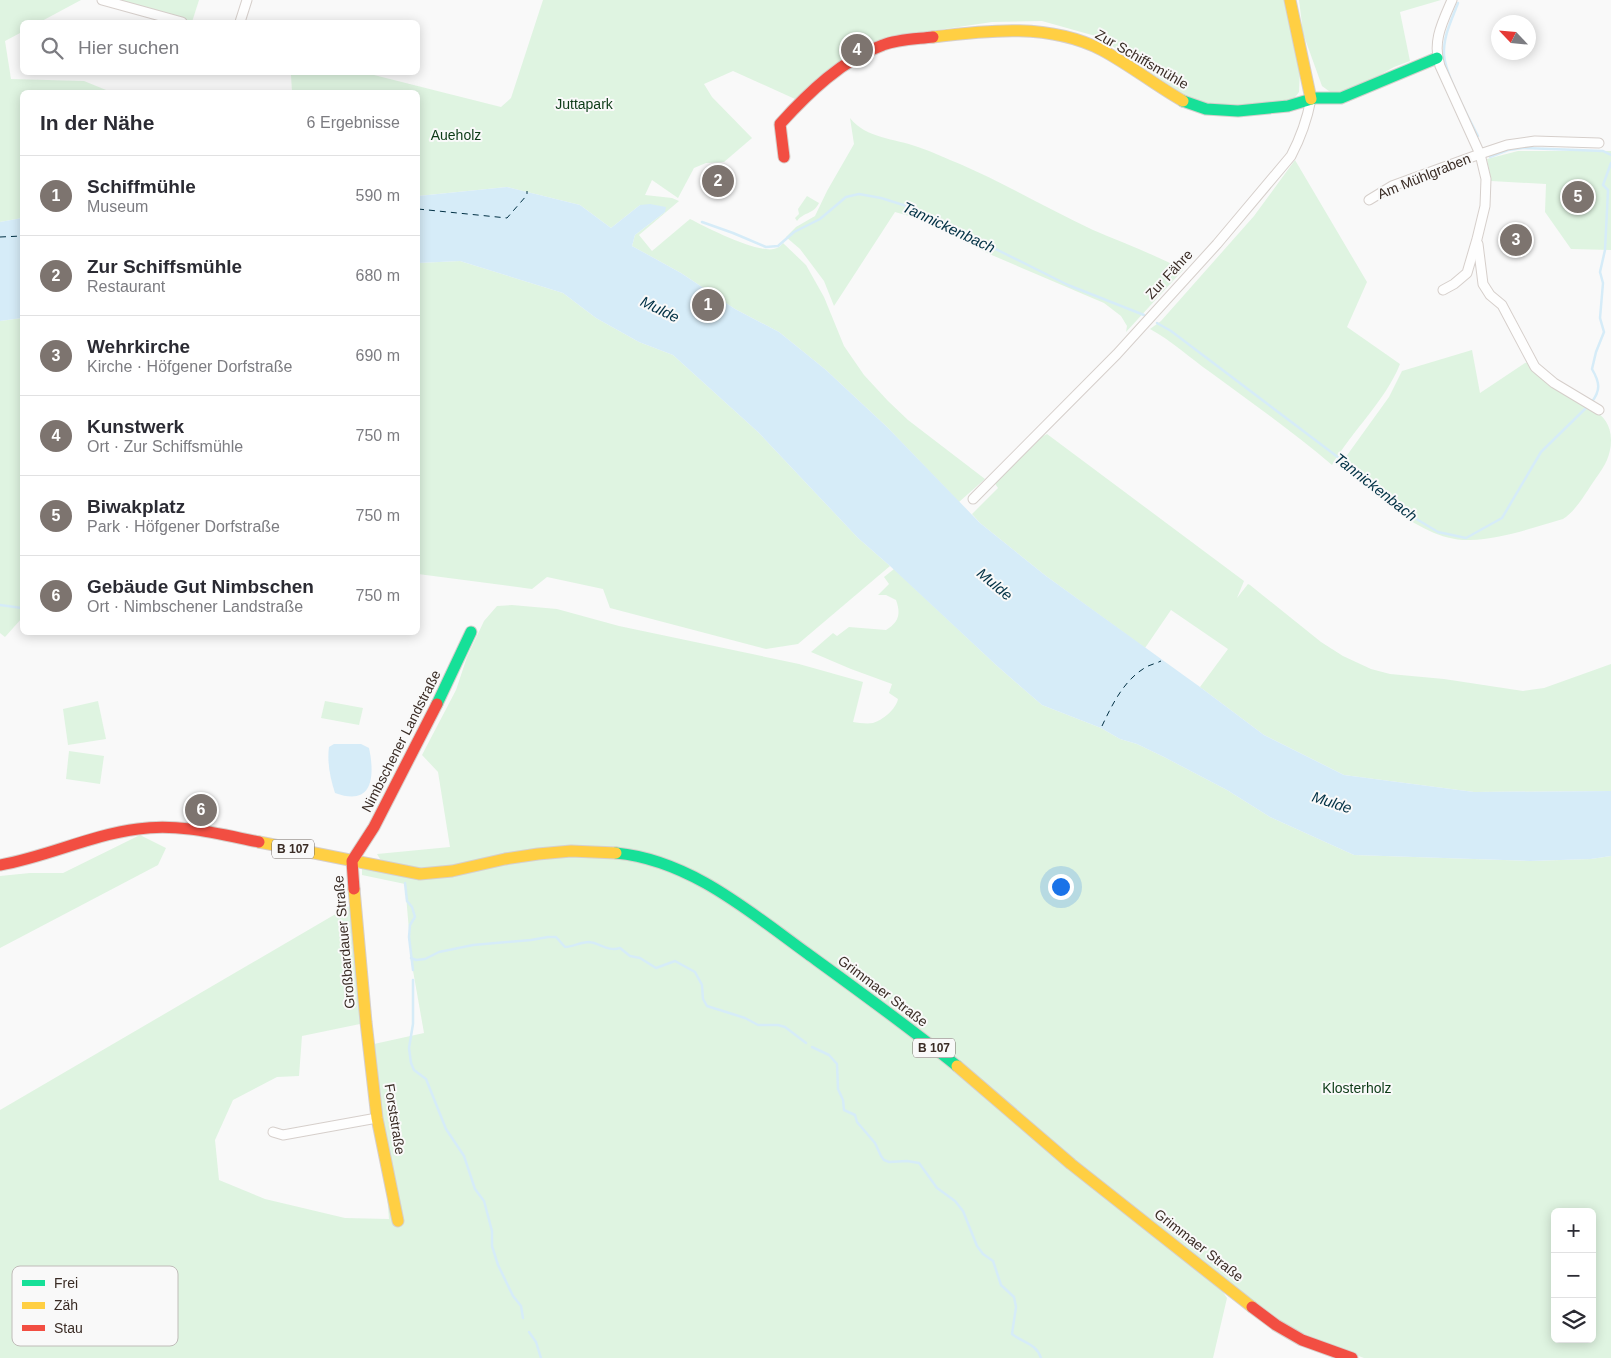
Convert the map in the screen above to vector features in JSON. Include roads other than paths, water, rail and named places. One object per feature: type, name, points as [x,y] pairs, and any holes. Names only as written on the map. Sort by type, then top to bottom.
[{"type":"main road","name":"Zur Fähre","points":[[1290,0],[1311,99]]},
{"type":"main road","name":"Zur Schiffsmühle","points":[[784,157],[780,124],[808,94],[871,49],[885,44],[992,31],[1020,31],[1071,38],[1095,47],[1186,102],[1222,112],[1292,106],[1311,99],[1322,98],[1332,100],[1341,98],[1437,58]]},
{"type":"main road","name":"Nimbschener Landstraße","points":[[352,861],[364,846],[418,744],[449,682],[471,632]]},
{"type":"main road","name":"B 107","points":[[0,865],[34,858],[112,834],[156,827],[194,829],[352,861]]},
{"type":"main road","name":"Grimmaer Straße","points":[[352,861],[420,874],[440,873],[531,855],[598,851],[640,856],[664,863],[692,876],[780,934],[922,1038],[1070,1163],[1276,1325],[1302,1340],[1352,1358]]},
{"type":"main road","name":"Großbardauer Straße","points":[[352,861],[366,1022]]},
{"type":"main road","name":"Forststraße","points":[[366,1022],[377,1118],[398,1221]]},
{"type":"street","points":[[102,0],[175,20]]},
{"type":"street","points":[[241,20],[247,0]]},
{"type":"street","points":[[1443,290],[1467,273],[1477,239],[1486,192],[1486,179],[1480,154],[1437,58],[1436,44],[1439,30],[1452,0]]},
{"type":"street","name":"Zur Fähre","points":[[973,499],[1117,354],[1217,244],[1290,156],[1299,141],[1311,99]]},
{"type":"street","name":"Am Mühlgraben","points":[[1369,200],[1392,186],[1507,146],[1535,141],[1598,143]]},
{"type":"street","points":[[1477,239],[1483,284],[1490,295],[1502,305],[1535,367],[1554,383],[1593,406]]},
{"type":"street","points":[[1467,273],[1481,278]]},
{"type":"street","points":[[273,1132],[283,1135],[377,1118]]},
{"type":"water","name":"Mulde","points":[[507,187],[580,205],[611,228],[640,205],[650,204],[666,207],[665,212],[635,235],[632,246],[681,273],[735,309],[779,332],[826,370],[887,427],[980,523],[1046,576],[1264,735],[1344,775],[1474,792],[1611,791],[1611,856],[1591,859],[1530,861],[1354,855],[1270,817],[1227,790],[1137,744],[1120,739],[1101,728],[1042,705],[858,538],[758,432],[673,355],[639,342],[596,318],[563,293],[460,261],[420,263],[420,196]]},
{"type":"water","points":[[20,218],[20,318],[0,321],[0,222]]},
{"type":"water","points":[[334,744],[361,744],[369,748],[372,769],[371,778],[364,792],[357,796],[335,793],[330,776],[328,758],[329,747]]},
{"type":"waterway","name":"Tannickenbach","points":[[1458,3],[1446,34],[1444,48],[1445,63],[1478,136]]},
{"type":"waterway","name":"Tannickenbach","points":[[1490,157],[1508,150],[1523,148],[1603,151],[1611,155]]},
{"type":"waterway","name":"Tannickenbach","points":[[1591,403],[1598,390],[1597,378],[1592,369],[1604,332],[1600,318],[1603,283],[1600,272],[1605,250],[1608,190],[1603,185],[1611,163]]},
{"type":"waterway","name":"Tannickenbach","points":[[702,222],[766,247],[778,246],[794,232],[820,219],[846,197],[859,194],[881,198],[913,208],[1068,285],[1144,315]]},
{"type":"waterway","name":"Tannickenbach","points":[[1157,323],[1171,331],[1343,461],[1403,511],[1438,532],[1466,538],[1502,518],[1541,452],[1587,407]]},
{"type":"waterway","points":[[0,605],[20,608]]},
{"type":"waterway","points":[[405,883],[407,901],[412,907],[415,917],[410,925],[409,937],[413,970]]},
{"type":"waterway","points":[[411,958],[416,960],[425,959],[439,952],[473,945],[548,937],[556,937],[565,947],[589,942],[612,949],[620,948],[630,956],[640,958],[656,968],[675,961],[695,972],[702,985],[703,999],[707,1006],[745,1018],[758,1025],[785,1027],[806,1043]]},
{"type":"waterway","points":[[413,980],[413,1024],[409,1048],[411,1063],[414,1070],[426,1079],[446,1129],[464,1156],[475,1189],[484,1201],[492,1231],[492,1246],[498,1265],[513,1296],[521,1306],[523,1318]]},
{"type":"waterway","points":[[812,1047],[829,1055],[837,1064],[838,1089],[843,1100],[844,1110],[855,1115],[857,1122],[875,1143],[884,1160],[889,1162],[907,1161],[919,1163],[937,1188],[955,1201],[963,1211],[977,1246],[983,1254],[993,1261],[1001,1285],[1014,1297],[1016,1307],[1012,1334],[1033,1346],[1041,1358]]},
{"type":"waterway","points":[[529,1332],[536,1342],[541,1358]]},
{"type":"place","name":"Kunstwerk","points":[[857,50]]},
{"type":"place","name":"Zur Schiffsmühle","points":[[718,181]]},
{"type":"place","name":"Biwakplatz","points":[[1578,197]]},
{"type":"place","name":"Wehrkirche","points":[[1516,240]]},
{"type":"place","name":"Schiffmühle","points":[[708,305]]},
{"type":"place","name":"Gebäude Gut Nimbschen","points":[[201,810]]},
{"type":"park label","name":"Juttapark","points":[[584,104]]},
{"type":"park label","name":"Aueholz","points":[[456,135]]},
{"type":"park label","name":"Klosterholz","points":[[1357,1088]]}]
